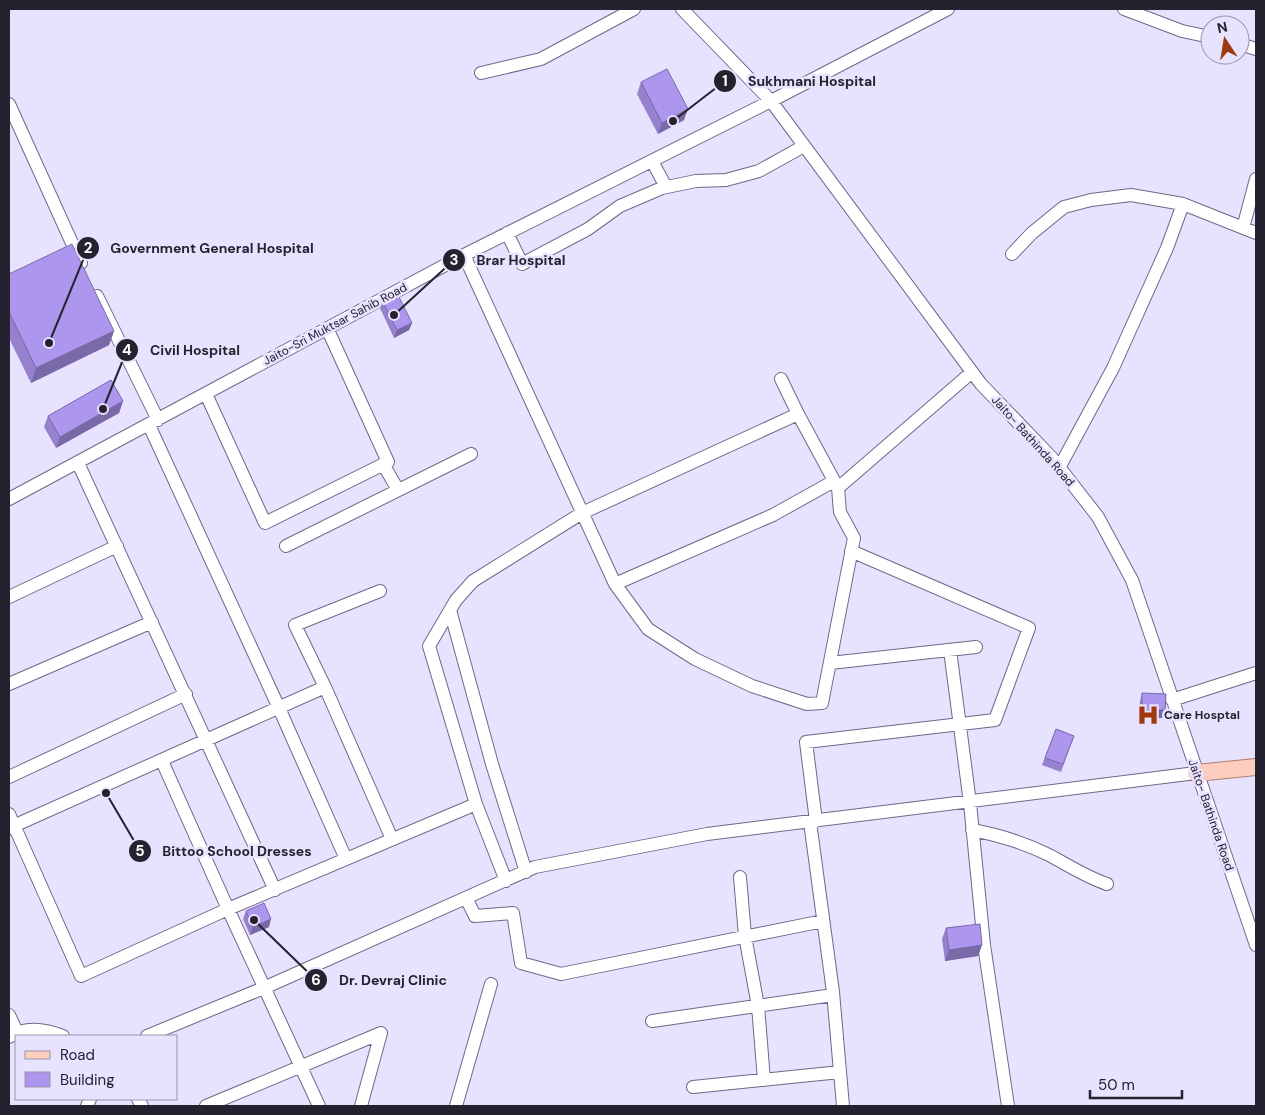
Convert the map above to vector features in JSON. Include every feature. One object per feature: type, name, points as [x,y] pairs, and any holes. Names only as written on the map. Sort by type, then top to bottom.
[{"type":"main road","points":[[1196,773],[1256,767]]},
{"type":"street","points":[[481,73],[541,59],[634,9]]},
{"type":"street","name":"Jaito- Bathinda Road","points":[[682,9],[772,101],[972,372],[1059,468],[1098,516],[1132,580],[1256,945]]},
{"type":"street","name":"Jaito-Sri Muktsar Sahib Road","points":[[9,499],[464,254],[772,101],[948,9]]},
{"type":"street","points":[[1124,9],[1182,31],[1200,35]]},
{"type":"street","points":[[9,104],[91,283],[346,859]]},
{"type":"street","points":[[507,233],[522,264],[588,229],[620,206],[666,187],[696,181],[726,180],[759,170],[804,146]]},
{"type":"street","points":[[652,161],[666,187]]},
{"type":"street","points":[[1243,228],[1256,179]]},
{"type":"street","points":[[1012,254],[1032,233],[1064,207],[1091,200],[1132,195],[1182,204],[1256,233]]},
{"type":"street","points":[[1059,468],[1112,368],[1167,248],[1182,204]]},
{"type":"street","points":[[464,254],[615,584],[648,630],[695,659],[752,686],[807,704],[822,703],[854,538],[840,512],[836,485],[781,379]]},
{"type":"street","points":[[206,394],[265,523],[388,462],[327,328]]},
{"type":"street","points":[[615,584],[773,515],[836,485],[972,372]]},
{"type":"street","points":[[506,880],[476,804],[430,646],[450,610],[473,581],[582,513],[798,414]]},
{"type":"street","points":[[286,546],[471,454]]},
{"type":"street","points":[[78,463],[275,890]]},
{"type":"street","points":[[383,464],[398,490]]},
{"type":"street","points":[[9,597],[117,546]]},
{"type":"street","points":[[843,1106],[806,742],[995,720],[1029,628],[851,552]]},
{"type":"street","points":[[380,591],[295,625],[326,687],[392,839]]},
{"type":"street","points":[[450,610],[492,764],[526,872]]},
{"type":"street","points":[[9,684],[152,622]]},
{"type":"street","points":[[830,663],[976,647]]},
{"type":"street","points":[[950,650],[958,724],[970,803],[984,945],[1008,1106]]},
{"type":"street","points":[[1172,700],[1256,673]]},
{"type":"street","points":[[326,687],[162,761],[10,822],[81,976],[228,910],[476,804]]},
{"type":"street","points":[[9,777],[186,694]]},
{"type":"street","points":[[162,761],[228,910],[266,987],[319,1106]]},
{"type":"street","points":[[148,1035],[266,987],[535,868],[707,834],[970,803],[1196,773]]},
{"type":"street","points":[[972,830],[1003,836],[1047,854],[1092,879],[1107,884]]},
{"type":"street","points":[[740,877],[745,936],[758,1006],[764,1080]]},
{"type":"street","points":[[466,898],[475,916],[513,913],[521,963],[561,974],[640,960],[745,936],[823,921]]},
{"type":"street","points":[[456,1106],[491,984]]},
{"type":"street","points":[[652,1021],[833,996]]},
{"type":"street","points":[[9,1015],[13,1035],[34,1029],[61,1035]]},
{"type":"street","points":[[206,1106],[382,1033],[361,1106]]},
{"type":"street","points":[[693,1087],[840,1072]]},
{"type":"building","points":[[667,69],[688,109],[662,123],[641,82]]},
{"type":"building","points":[[72,244],[114,331],[36,368],[9,312],[9,274]]},
{"type":"building","points":[[396,291],[412,323],[397,330],[381,298]]},
{"type":"building","points":[[111,380],[123,401],[60,437],[48,416]]},
{"type":"building","points":[[1142,693],[1166,694],[1165,710],[1142,710]]},
{"type":"building","points":[[1056,729],[1074,736],[1063,764],[1045,758]]},
{"type":"building","points":[[264,903],[271,919],[253,927],[246,911]]},
{"type":"building","points":[[980,924],[982,945],[949,950],[946,928]]},
{"type":"place","name":"Sukhmani Hospital","points":[[673,121]]},
{"type":"place","name":"Brar Hospital","points":[[394,315]]},
{"type":"place","name":"Government General Hospital","points":[[49,343]]},
{"type":"place","name":"Civil Hospital","points":[[103,409]]},
{"type":"place","name":"Care Hosptal","points":[[1148,715]]},
{"type":"place","name":"Bittoo School Dresses","points":[[106,793]]},
{"type":"place","name":"Dr. Devraj Clinic","points":[[254,920]]}]
